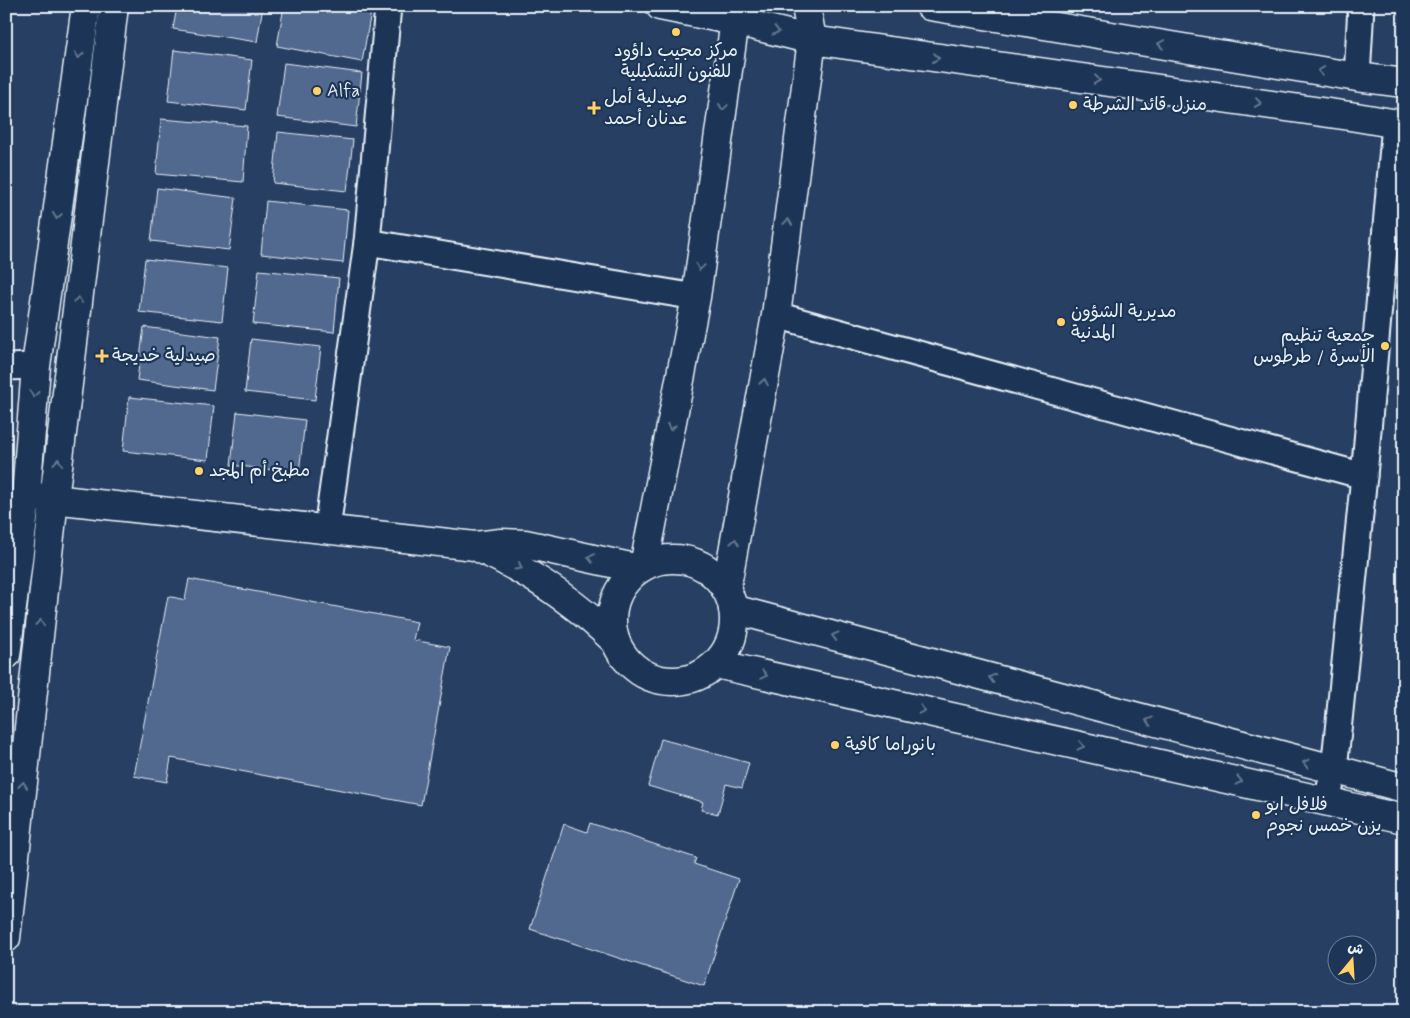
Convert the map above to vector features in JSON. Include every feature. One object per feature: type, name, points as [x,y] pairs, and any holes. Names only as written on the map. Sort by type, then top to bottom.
[{"type":"main road","points":[[6,654],[26,496],[36,366],[86,6]]},
{"type":"main road","points":[[6,938],[54,499],[114,6]]},
{"type":"main road","points":[[660,6],[736,14],[812,40],[1350,116],[1399,125]]},
{"type":"main road","points":[[475,546],[506,560],[564,596],[591,618],[615,642],[626,659],[641,672],[660,680],[680,681],[699,676],[716,664],[728,648],[734,629],[730,599],[776,315],[812,40],[806,6]]},
{"type":"main road","points":[[930,6],[1357,77],[1404,83]]},
{"type":"main road","points":[[641,567],[696,297],[736,14]]},
{"type":"main road","points":[[26,496],[475,546],[500,543],[525,544],[641,567]]},
{"type":"main road","points":[[615,642],[612,621],[614,601],[624,583],[641,567],[662,559],[681,559],[699,565],[715,575],[730,599],[1334,770],[1404,788]]},
{"type":"main road","points":[[716,664],[1404,819]]},
{"type":"street","points":[[327,530],[367,242],[388,6]]},
{"type":"street","points":[[1357,77],[1361,6]]},
{"type":"street","points":[[1328,801],[1334,770],[1399,125]]},
{"type":"street","points":[[367,242],[696,297]]},
{"type":"street","points":[[776,315],[1364,476]]},
{"type":"street","points":[[6,367],[36,366]]},
{"type":"building","points":[[177,6],[263,6],[257,42],[173,29]]},
{"type":"building","points":[[284,6],[372,6],[362,62],[277,46]]},
{"type":"building","points":[[174,50],[252,60],[246,110],[168,101]]},
{"type":"building","points":[[284,63],[362,73],[356,127],[277,117]]},
{"type":"building","points":[[161,119],[247,126],[243,182],[156,174]]},
{"type":"building","points":[[278,132],[353,140],[347,191],[273,183]]},
{"type":"building","points":[[157,188],[236,198],[229,250],[151,241]]},
{"type":"building","points":[[266,201],[348,210],[343,263],[261,254]]},
{"type":"building","points":[[145,259],[228,268],[222,321],[139,312]]},
{"type":"building","points":[[259,270],[339,278],[334,332],[253,324]]},
{"type":"building","points":[[144,327],[220,337],[213,390],[137,380]]},
{"type":"building","points":[[251,339],[321,347],[315,400],[245,392]]},
{"type":"building","points":[[129,397],[214,406],[208,460],[123,451]]},
{"type":"building","points":[[237,412],[305,420],[299,473],[231,465]]},
{"type":"building","points":[[189,579],[417,622],[413,640],[450,647],[421,805],[171,758],[167,782],[134,776],[168,596],[185,600]]},
{"type":"building","points":[[661,739],[749,763],[742,788],[726,784],[718,814],[701,810],[703,802],[648,786]]},
{"type":"building","points":[[590,823],[696,858],[694,864],[739,879],[704,986],[530,929],[564,824],[587,832]]},
{"type":"place","name":"مركز مجيب داؤود للفنون التشكيلية","points":[[676,32]]},
{"type":"place","name":"Alfa","points":[[317,91]]},
{"type":"place","name":"منزل قائد الشرطة","points":[[1073,105]]},
{"type":"place","name":"صيدلية أمل عدنان أحمد","points":[[594,108]]},
{"type":"place","name":"مديرية الشؤون المدنية","points":[[1061,322]]},
{"type":"place","name":"جمعية تنظيم الأسرة / طرطوس","points":[[1385,346]]},
{"type":"place","name":"صيدلية خديجة","points":[[102,356]]},
{"type":"place","name":"مطبخ أم المجد","points":[[199,471]]},
{"type":"place","name":"بانوراما كافية","points":[[835,745]]},
{"type":"place","name":"فلافل ابو يزن خمس نجوم","points":[[1256,815]]}]
